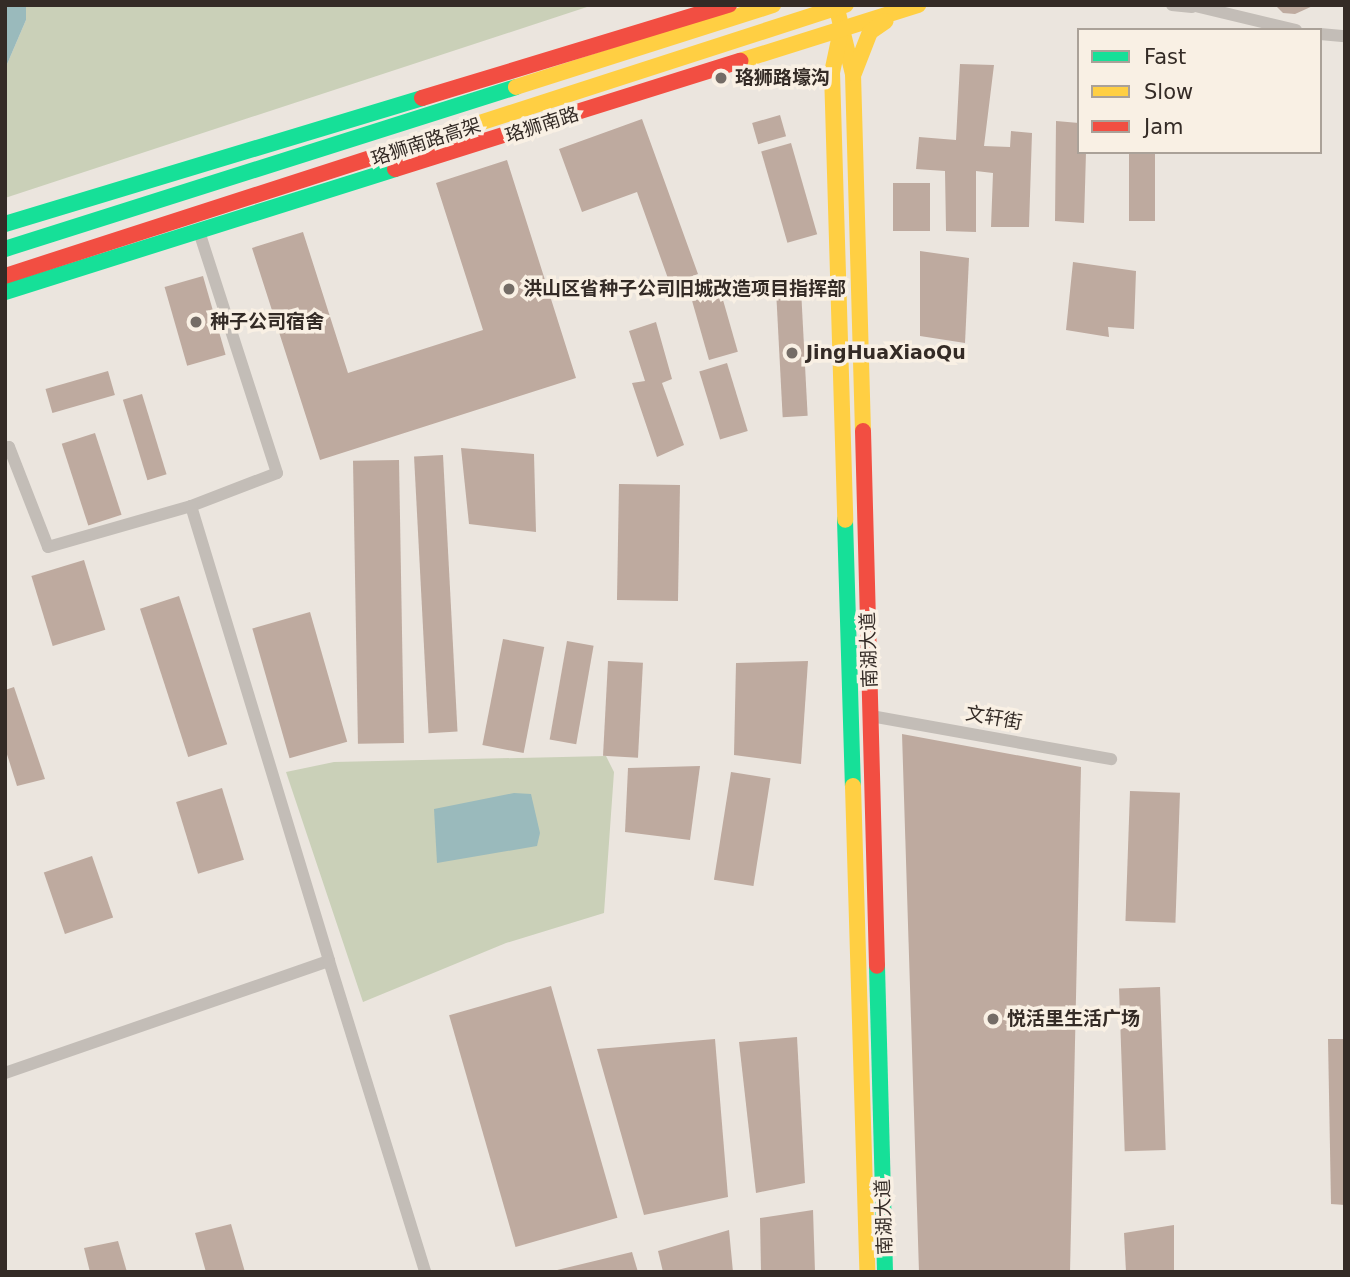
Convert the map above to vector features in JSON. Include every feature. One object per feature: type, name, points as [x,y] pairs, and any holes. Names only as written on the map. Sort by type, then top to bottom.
[{"type":"main road","points":[[5,224],[729,5]]},
{"type":"main road","name":"珞狮南路高架","points":[[5,249],[773,5]]},
{"type":"main road","name":"南湖大道","points":[[836,5],[853,74],[886,1272]]},
{"type":"main road","name":"珞狮南路高架","points":[[5,276],[166,227],[846,5]]},
{"type":"main road","name":"珞狮南路","points":[[5,292],[200,234],[918,5]]},
{"type":"main road","points":[[853,74],[870,32],[899,11]]},
{"type":"main road","name":"南湖大道","points":[[841,30],[832,72],[867,1272]]},
{"type":"main road","points":[[794,45],[820,47],[832,72]]},
{"type":"main road","points":[[5,292],[166,227]]},
{"type":"street","points":[[1172,5],[1191,6],[1287,28]]},
{"type":"street","points":[[1322,34],[1345,36]]},
{"type":"street","points":[[5,448],[9,447],[48,547],[191,506],[277,473],[200,234]]},
{"type":"street","points":[[191,506],[425,1272]]},
{"type":"street","name":"文轩街","points":[[871,716],[1111,759]]},
{"type":"street","points":[[5,1073],[330,961]]},
{"type":"green space","points":[[26,5],[593,5],[5,198],[5,69],[26,20]]},
{"type":"green space","points":[[606,756],[614,772],[604,913],[506,943],[363,1002],[286,772],[334,762]]},
{"type":"water","points":[[5,5],[26,5],[26,20],[5,69]]},
{"type":"water","points":[[514,793],[531,794],[540,833],[537,846],[437,863],[434,809]]},
{"type":"building","points":[[1275,5],[1315,5],[1295,14],[1283,13]]},
{"type":"building","points":[[960,64],[994,65],[984,146],[1010,147],[1011,131],[1032,133],[1029,227],[991,227],[993,173],[976,171],[976,232],[946,231],[945,171],[916,169],[919,137],[956,140]]},
{"type":"building","points":[[780,115],[786,136],[758,144],[752,123]]},
{"type":"building","points":[[642,119],[698,274],[670,284],[637,192],[582,212],[559,149]]},
{"type":"building","points":[[1056,121],[1077,123],[1077,154],[1086,154],[1084,223],[1055,221]]},
{"type":"building","points":[[791,143],[817,234],[787,243],[761,152]]},
{"type":"building","points":[[1129,154],[1155,154],[1155,221],[1129,221]]},
{"type":"building","name":"洪山区省种子公司旧城改造项目指挥部","points":[[507,160],[576,378],[320,460],[252,248],[303,232],[348,373],[483,330],[436,183]]},
{"type":"building","points":[[893,183],[930,183],[930,231],[893,231]]},
{"type":"building","points":[[920,251],[969,258],[965,343],[920,336]]},
{"type":"building","points":[[1073,262],[1136,271],[1134,329],[1108,327],[1109,337],[1066,330]]},
{"type":"building","name":"种子公司宿舍","points":[[203,276],[226,355],[187,366],[165,287]]},
{"type":"building","name":"JingHuaXiaoQu","points":[[801,289],[808,416],[783,417],[776,290]]},
{"type":"building","points":[[721,293],[738,352],[709,360],[692,301]]},
{"type":"building","points":[[656,322],[672,379],[662,383],[684,445],[657,457],[632,383],[645,381],[629,331]]},
{"type":"building","points":[[727,363],[748,431],[720,439],[699,371]]},
{"type":"building","points":[[108,371],[115,395],[52,413],[46,389]]},
{"type":"building","points":[[142,394],[167,474],[147,480],[123,400]]},
{"type":"building","points":[[95,433],[122,515],[88,526],[62,444]]},
{"type":"building","points":[[461,448],[534,454],[536,532],[469,524]]},
{"type":"building","points":[[443,455],[457,732],[429,733],[414,457]]},
{"type":"building","points":[[399,460],[404,743],[358,744],[353,461]]},
{"type":"building","points":[[619,484],[680,485],[678,601],[617,600]]},
{"type":"building","points":[[84,560],[105,630],[53,646],[31,576]]},
{"type":"building","points":[[179,596],[227,744],[188,757],[140,609]]},
{"type":"building","points":[[310,612],[347,742],[290,758],[252,629]]},
{"type":"building","points":[[503,639],[544,647],[524,753],[482,745]]},
{"type":"building","points":[[567,641],[594,646],[576,744],[550,739]]},
{"type":"building","points":[[608,661],[643,663],[638,758],[603,756]]},
{"type":"building","points":[[808,661],[801,764],[734,755],[736,663]]},
{"type":"building","points":[[14,687],[45,779],[17,786],[5,748],[5,690]]},
{"type":"building","name":"悦活里生活广场","points":[[902,734],[1081,767],[1070,1272],[919,1272]]},
{"type":"building","points":[[700,766],[690,840],[625,832],[628,768]]},
{"type":"building","points":[[731,772],[771,778],[753,886],[714,880]]},
{"type":"building","points":[[222,788],[244,860],[198,874],[176,802]]},
{"type":"building","points":[[1130,791],[1180,793],[1175,923],[1125,921]]},
{"type":"building","points":[[92,856],[113,917],[65,934],[44,873]]},
{"type":"building","points":[[551,986],[617,1218],[516,1247],[449,1015]]},
{"type":"building","points":[[1160,987],[1166,1150],[1125,1151],[1119,988]]},
{"type":"building","points":[[797,1037],[805,1183],[756,1193],[739,1042]]},
{"type":"building","points":[[715,1039],[728,1197],[644,1215],[597,1049]]},
{"type":"building","points":[[1328,1039],[1345,1039],[1345,1205],[1331,1204]]},
{"type":"building","points":[[813,1210],[815,1272],[761,1272],[760,1218]]},
{"type":"building","points":[[231,1224],[245,1272],[206,1272],[195,1233]]},
{"type":"building","points":[[1174,1225],[1174,1272],[1126,1272],[1124,1233]]},
{"type":"building","points":[[729,1230],[733,1272],[663,1272],[658,1251]]},
{"type":"building","points":[[118,1241],[127,1272],[90,1272],[84,1248]]},
{"type":"building","points":[[632,1252],[638,1272],[553,1272],[553,1271]]},
{"type":"traffic: fast","points":[[5,249],[516,87]]},
{"type":"traffic: fast","points":[[5,224],[422,98]]},
{"type":"traffic: fast","points":[[5,292],[395,169]]},
{"type":"traffic: fast","points":[[845,520],[853,786]]},
{"type":"traffic: fast","points":[[877,966],[885,1272]]},
{"type":"traffic: slow","points":[[516,87],[773,5]]},
{"type":"traffic: slow","points":[[836,5],[853,74],[863,431]]},
{"type":"traffic: slow","points":[[430,139],[846,5]]},
{"type":"traffic: slow","points":[[740,61],[918,5]]},
{"type":"traffic: slow","points":[[854,73],[870,32],[886,21]]},
{"type":"traffic: slow","points":[[840,35],[832,72],[845,520]]},
{"type":"traffic: slow","points":[[853,786],[867,1272]]},
{"type":"traffic: jam","points":[[422,98],[729,5]]},
{"type":"traffic: jam","points":[[395,169],[740,61]]},
{"type":"traffic: jam","points":[[5,276],[430,139]]},
{"type":"traffic: jam","points":[[863,431],[877,966]]},
{"type":"place","name":"珞狮路壕沟","points":[[721,78]]},
{"type":"place","name":"洪山区省种子公司旧城改造项目指挥部","points":[[509,289]]},
{"type":"place","name":"种子公司宿舍","points":[[196,322]]},
{"type":"place","name":"JingHuaXiaoQu","points":[[792,353]]},
{"type":"place","name":"悦活里生活广场","points":[[993,1019]]}]
